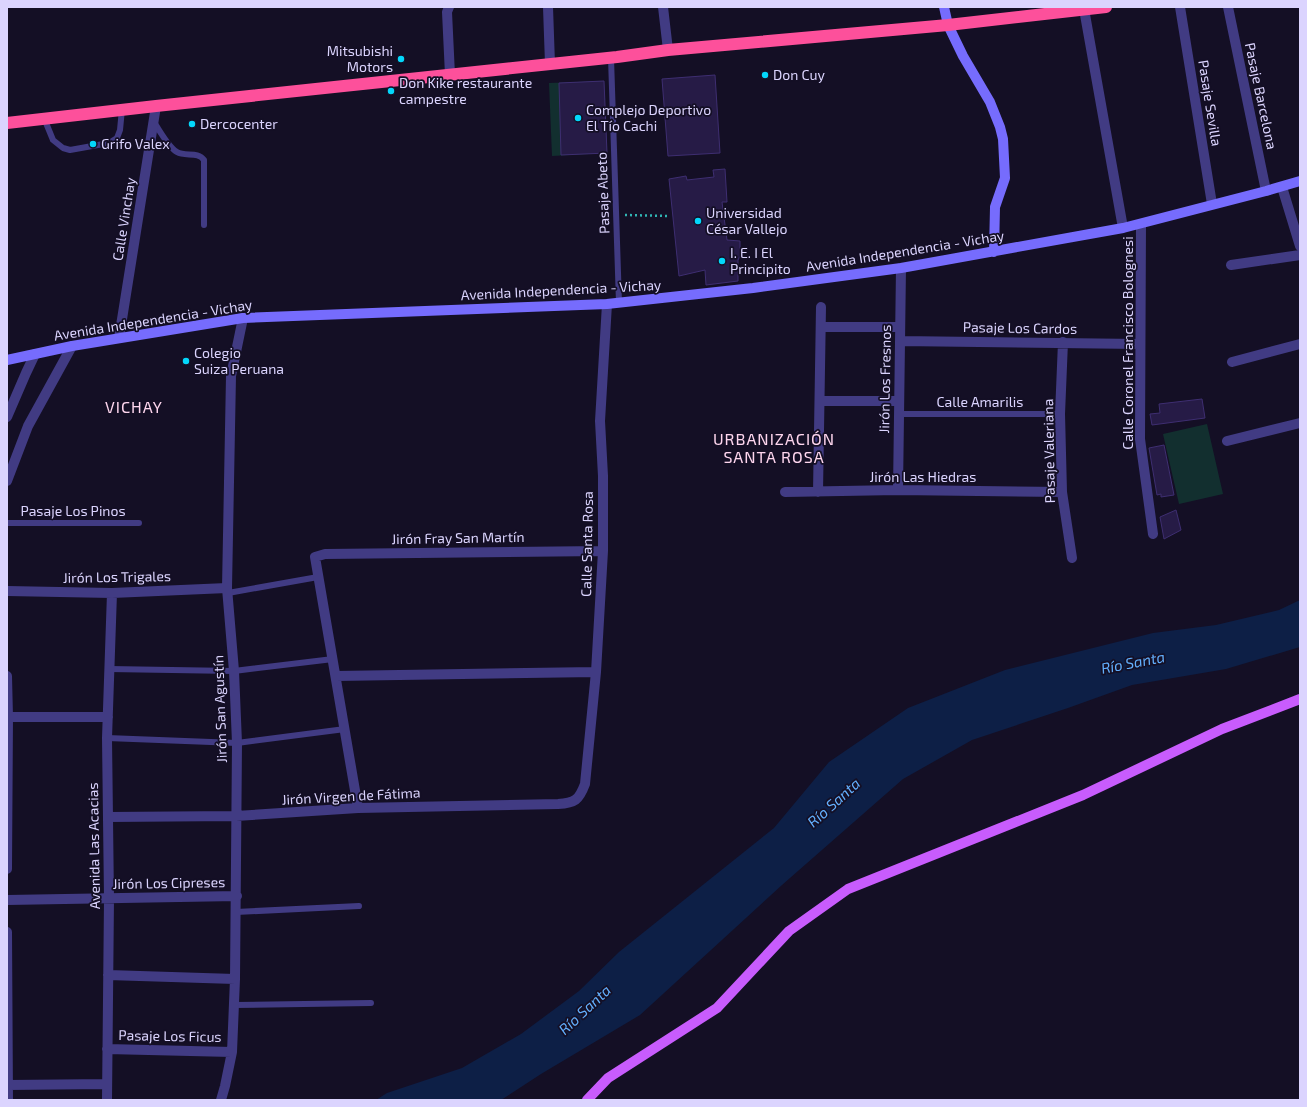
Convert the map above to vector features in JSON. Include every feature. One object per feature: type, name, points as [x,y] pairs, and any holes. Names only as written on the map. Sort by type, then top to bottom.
[{"type":"highway","points":[[7,123],[122,109],[611,58],[668,50],[948,25],[1064,9],[1106,7]]},
{"type":"main road","points":[[944,7],[948,25],[963,56],[990,102],[1000,127],[1005,178],[995,207],[994,252]]},
{"type":"main road","name":"Avenida Independencia - Vichay","points":[[7,360],[72,346],[243,318],[608,304],[753,288],[901,268],[1123,228],[1212,204],[1266,192],[1300,181]]},
{"type":"main road","points":[[587,1100],[608,1078],[717,1008],[789,931],[848,889],[1083,795],[1222,728],[1300,699]]},
{"type":"street","points":[[449,7],[447,12],[450,75]]},
{"type":"street","points":[[548,7],[550,64]]},
{"type":"street","points":[[663,7],[668,50]]},
{"type":"street","name":"Pasaje Sevilla","points":[[1180,7],[1212,204]]},
{"type":"street","name":"Pasaje Barcelona","points":[[1228,7],[1266,192]]},
{"type":"street","name":"Calle Coronel Francisco Bolognesi","points":[[1084,9],[1123,228]]},
{"type":"street","name":"Calle Vinchay","points":[[119,338],[156,106]]},
{"type":"street","points":[[1282,187],[1300,246]]},
{"type":"street","name":"Calle Coronel Francisco Bolognesi","points":[[1141,224],[1140,439],[1153,534]]},
{"type":"street","points":[[1232,265],[1300,255]]},
{"type":"street","name":"Jirón Los Fresnos","points":[[898,490],[901,268]]},
{"type":"street","name":"Calle Santa Rosa","points":[[586,784],[596,672],[603,551],[603,476],[600,421],[608,304]]},
{"type":"street","points":[[818,492],[821,307]]},
{"type":"street","name":"Jirón San Agustín","points":[[221,1100],[232,1052],[235,979],[237,896],[237,743],[234,671],[228,591],[231,376],[243,318]]},
{"type":"street","points":[[821,327],[900,327]]},
{"type":"street","name":"Pasaje Los Cardos","points":[[900,341],[1140,344]]},
{"type":"street","name":"Pasaje Valeriana","points":[[1063,342],[1060,414],[1062,492],[1072,558]]},
{"type":"street","points":[[1232,362],[1300,344]]},
{"type":"street","points":[[7,481],[28,426],[72,346]]},
{"type":"street","points":[[7,417],[35,354]]},
{"type":"street","points":[[820,401],[899,401]]},
{"type":"street","points":[[1227,441],[1300,423]]},
{"type":"street","name":"Jirón Las Hiedras","points":[[785,492],[898,490],[1062,492]]},
{"type":"street","name":"Jirón Fray San Martín","points":[[318,577],[315,557],[324,554],[603,551]]},
{"type":"street","points":[[318,577],[358,808]]},
{"type":"street","name":"Jirón Los Trigales","points":[[7,591],[112,593],[228,591]]},
{"type":"street","name":"Avenida Las Acacias","points":[[107,1100],[109,899],[107,738],[112,593]]},
{"type":"street","points":[[336,676],[596,672]]},
{"type":"street","points":[[7,676],[7,869]]},
{"type":"street","points":[[8,716],[108,717]]},
{"type":"street","name":"Jirón Virgen de Fátima","points":[[108,818],[236,816],[358,808],[571,803],[581,796],[586,784]]},
{"type":"street","name":"Jirón Los Cipreses","points":[[7,900],[237,896]]},
{"type":"street","points":[[7,932],[8,1100]]},
{"type":"street","points":[[108,975],[235,979]]},
{"type":"street","name":"Pasaje Los Ficus","points":[[107,1049],[232,1052]]},
{"type":"street","points":[[8,1085],[107,1084]]},
{"type":"lane","name":"Pasaje Abeto","points":[[611,58],[620,303]]},
{"type":"lane","points":[[44,118],[53,140],[63,148],[70,150],[109,143],[116,138],[120,130],[122,109]]},
{"type":"lane","points":[[154,122],[175,151],[202,157],[204,160],[204,225]]},
{"type":"lane","name":"Calle Amarilis","points":[[899,414],[1060,414]]},
{"type":"lane","name":"Pasaje Los Pinos","points":[[7,523],[139,523]]},
{"type":"lane","points":[[228,591],[318,577]]},
{"type":"lane","points":[[110,669],[234,671],[333,659]]},
{"type":"lane","points":[[107,738],[237,743],[345,729]]},
{"type":"lane","points":[[236,912],[359,906]]},
{"type":"lane","points":[[234,1005],[371,1002]]},
{"type":"path","points":[[616,215],[669,216]]},
{"type":"green space","name":"Complejo Deportivo El Tío Cachi","points":[[604,81],[607,153],[552,156],[549,83]]},
{"type":"green space","points":[[1207,424],[1223,494],[1179,504],[1163,434]]},
{"type":"water","name":"Río Santa","points":[[1300,600],[1300,647],[1226,669],[1132,685],[972,740],[903,779],[782,885],[640,1015],[541,1074],[501,1100],[376,1100],[387,1093],[462,1068],[521,1034],[579,991],[619,952],[774,828],[829,762],[908,708],[1005,670],[1153,633],[1216,625],[1279,610]]},
{"type":"building","points":[[715,75],[720,153],[668,156],[662,79]]},
{"type":"building","name":"Complejo Deportivo El Tío Cachi","points":[[604,81],[607,153],[561,155],[559,83]]},
{"type":"building","points":[[725,169],[727,202],[722,202],[727,240],[740,241],[738,281],[706,285],[705,270],[679,276],[669,179],[686,176],[687,180],[714,177],[713,170]]},
{"type":"building","points":[[1202,399],[1205,418],[1152,425],[1150,414],[1160,413],[1159,404]]},
{"type":"building","points":[[1164,445],[1174,495],[1161,497],[1161,494],[1157,495],[1149,448]]},
{"type":"building","points":[[1176,510],[1181,530],[1164,539],[1160,517]]},
{"type":"place","name":"Mitsubishi Motors","points":[[401,59]]},
{"type":"place","name":"Don Cuy","points":[[765,75]]},
{"type":"place","name":"Don Kike restaurante campestre","points":[[391,91]]},
{"type":"place","name":"Complejo Deportivo El Tío Cachi","points":[[578,118]]},
{"type":"place","name":"Dercocenter","points":[[192,124]]},
{"type":"place","name":"Grifo Valex","points":[[93,144]]},
{"type":"place","name":"Universidad César Vallejo","points":[[698,221]]},
{"type":"place","name":"I. E. I El Principito","points":[[722,261]]},
{"type":"place","name":"Colegio Suiza Peruana","points":[[186,361]]},
{"type":"district","name":"VICHAY","points":[[134,407]]},
{"type":"district","name":"URBANIZACIÓN SANTA ROSA","points":[[774,448]]}]
